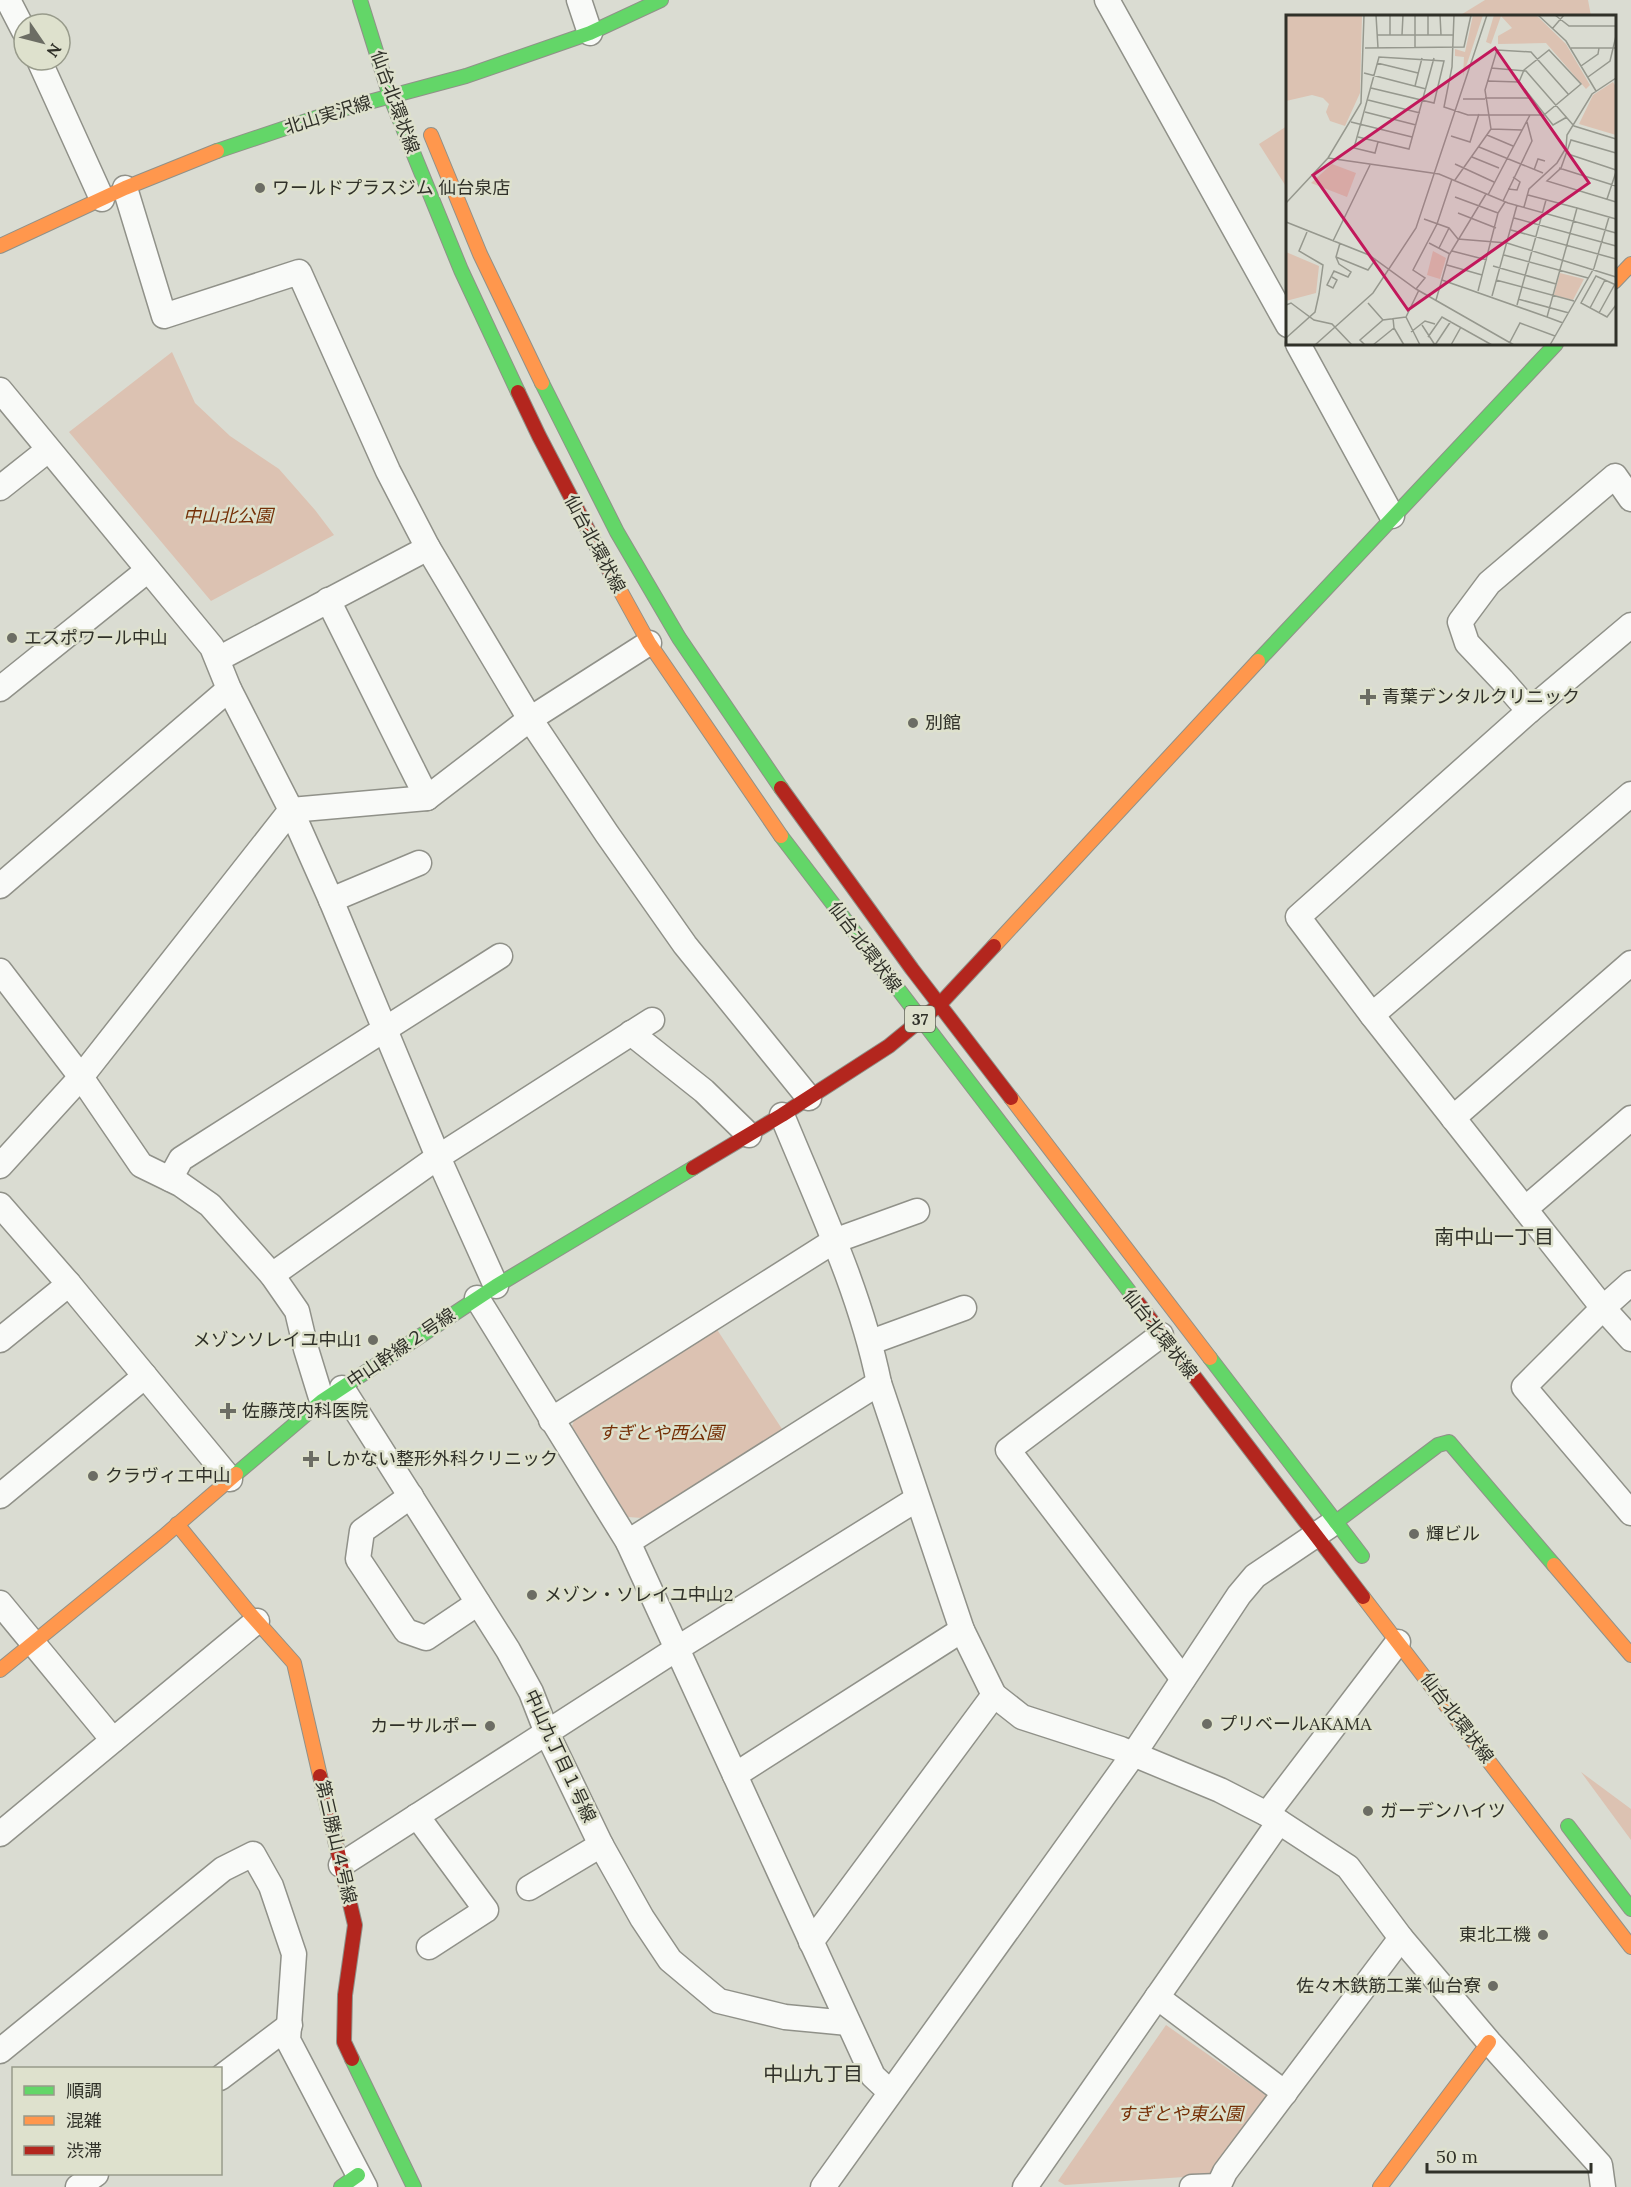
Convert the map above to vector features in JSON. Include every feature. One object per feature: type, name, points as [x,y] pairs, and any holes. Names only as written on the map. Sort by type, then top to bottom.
[{"type":"main road","name":"仙台北環状線","points":[[360,0],[390,96],[461,270],[534,425],[593,541],[649,643],[778,832],[1161,1335],[1326,1528],[1372,1569]]},
{"type":"main road","name":"北山実沢線","points":[[0,246],[125,188],[226,147],[339,110],[466,76],[590,33],[661,0]]},
{"type":"main road","name":"仙台北環状線","points":[[424,118],[480,254],[564,428],[617,532],[679,638],[799,815],[1326,1528],[1398,1642],[1631,1947]]},
{"type":"main road","points":[[1616,280],[1631,264]]},
{"type":"main road","name":"中山幹線２号線","points":[[0,1670],[177,1524],[302,1416],[486,1292],[782,1115],[889,1046],[921,1021],[940,1004],[1392,516],[1555,345]]},
{"type":"main road","points":[[1326,1528],[1438,1445],[1449,1442],[1631,1655]]},
{"type":"main road","name":"第三勝山４号線","points":[[177,1524],[294,1663],[355,1925],[345,1995],[344,2042],[414,2187]]},
{"type":"main road","points":[[1559,1815],[1631,1909]]},
{"type":"main road","points":[[1380,2187],[1488,2042]]},
{"type":"street","points":[[579,0],[590,33]]},
{"type":"street","points":[[1107,0],[1286,323]]},
{"type":"street","points":[[44,72],[102,199]]},
{"type":"street","points":[[125,188],[164,316],[299,272],[388,471],[428,548],[530,719],[685,945],[809,1098]]},
{"type":"street","points":[[1299,345],[1392,516]]},
{"type":"street","points":[[0,390],[212,647],[229,689],[291,810],[331,900],[438,1157],[486,1292],[551,1420],[628,1542],[873,2076],[890,2092]]},
{"type":"street","points":[[0,488],[48,450]]},
{"type":"street","points":[[1529,711],[1467,643],[1460,622],[1489,583],[1615,476],[1631,499]]},
{"type":"street","points":[[218,659],[428,548]]},
{"type":"street","points":[[0,689],[148,570]]},
{"type":"street","points":[[328,600],[427,798]]},
{"type":"street","points":[[1631,625],[1529,711],[1298,917],[1453,1118],[1603,1308],[1631,1339]]},
{"type":"street","points":[[0,1166],[81,1077],[291,810],[427,798],[530,719],[649,643]]},
{"type":"street","points":[[0,886],[229,689]]},
{"type":"street","points":[[1372,1015],[1631,794]]},
{"type":"street","points":[[331,900],[419,863]]},
{"type":"street","points":[[170,1179],[181,1159],[500,956]]},
{"type":"street","points":[[1453,1118],[1631,963]]},
{"type":"street","name":"中山九丁目１号線","points":[[0,972],[81,1077],[141,1165],[170,1179],[210,1205],[272,1275],[297,1311],[306,1349],[332,1395],[411,1496],[508,1650],[531,1692],[547,1733],[601,1845],[642,1918],[670,1960],[719,2001],[785,2017],[849,2023]]},
{"type":"street","points":[[272,1275],[438,1157],[652,1020]]},
{"type":"street","points":[[631,1033],[704,1091],[749,1135]]},
{"type":"street","points":[[782,1115],[834,1241],[871,1342],[879,1383],[962,1630],[994,1695],[1022,1717],[1121,1749],[1220,1790],[1273,1818],[1348,1867],[1401,1938],[1488,2042],[1600,2165],[1603,2187]]},
{"type":"street","points":[[1525,1209],[1631,1118]]},
{"type":"street","points":[[0,1205],[69,1284],[230,1479]]},
{"type":"street","points":[[551,1420],[834,1241],[917,1211]]},
{"type":"street","points":[[1631,1283],[1524,1386],[1631,1513]]},
{"type":"street","points":[[0,1340],[69,1284]]},
{"type":"street","points":[[871,1342],[963,1308]]},
{"type":"street","points":[[1161,1335],[1008,1450],[1183,1679]]},
{"type":"street","points":[[0,1496],[146,1376]]},
{"type":"street","points":[[628,1542],[879,1383]]},
{"type":"street","points":[[411,1496],[362,1531],[358,1559],[406,1631],[426,1638],[478,1603]]},
{"type":"street","points":[[341,1865],[678,1648],[917,1500]]},
{"type":"street","points":[[823,2187],[1132,1755],[1239,1595],[1255,1576],[1326,1528]]},
{"type":"street","points":[[0,1603],[113,1740]]},
{"type":"street","points":[[0,1834],[257,1621]]},
{"type":"street","points":[[735,1775],[962,1630]]},
{"type":"street","points":[[1025,2187],[1157,1997],[1273,1818],[1398,1642]]},
{"type":"street","points":[[811,1942],[994,1695]]},
{"type":"street","points":[[417,1816],[486,1910],[429,1947]]},
{"type":"street","points":[[529,1888],[601,1845]]},
{"type":"street","points":[[0,2050],[223,1869],[253,1854],[271,1886],[294,1954],[288,2040],[354,2183]]},
{"type":"street","points":[[1192,2187],[1218,2186],[1225,2172],[1401,1938]]},
{"type":"street","points":[[1157,1997],[1285,2092]]},
{"type":"street","points":[[222,2076],[290,2025]]},
{"type":"street","points":[[78,2187],[95,2175]]},
{"type":"green space","points":[[1485,0],[1588,0],[1591,15],[1461,15]]},
{"type":"green space","points":[[1286,127],[1286,186],[1259,144]]},
{"type":"green space","name":"中山北公園","points":[[172,352],[195,403],[230,436],[279,469],[334,535],[211,601],[69,432]]},
{"type":"green space","name":"すぎとや西公園","points":[[716,1328],[782,1429],[642,1518],[628,1517],[572,1426],[578,1410]]},
{"type":"green space","points":[[1581,1772],[1631,1809],[1631,1840]]},
{"type":"green space","name":"すぎとや東公園","points":[[1166,2025],[1267,2096],[1214,2175],[1065,2185],[1058,2181]]},
{"type":"traffic: fast","points":[[360,0],[390,96],[461,270],[518,392]]},
{"type":"traffic: fast","points":[[217,151],[339,110],[466,76],[590,33],[661,0]]},
{"type":"traffic: fast","points":[[1258,661],[1555,345]]},
{"type":"traffic: fast","points":[[542,383],[617,532],[679,638],[781,788]]},
{"type":"traffic: fast","points":[[781,836],[1132,1295]]},
{"type":"traffic: fast","points":[[236,1474],[322,1401],[496,1286],[693,1168]]},
{"type":"traffic: fast","points":[[1210,1358],[1362,1556]]},
{"type":"traffic: fast","points":[[1336,1522],[1438,1445],[1449,1442],[1554,1565]]},
{"type":"traffic: fast","points":[[1568,1826],[1631,1909]]},
{"type":"traffic: fast","points":[[352,2059],[414,2187]]},
{"type":"traffic: fast","points":[[341,2187],[358,2175]]},
{"type":"traffic: slow","points":[[431,135],[480,254],[542,383]]},
{"type":"traffic: slow","points":[[0,246],[125,188],[217,151]]},
{"type":"traffic: slow","points":[[1616,280],[1631,264]]},
{"type":"traffic: slow","points":[[611,574],[649,643],[781,836]]},
{"type":"traffic: slow","points":[[994,946],[1258,661]]},
{"type":"traffic: slow","points":[[1011,1098],[1210,1358]]},
{"type":"traffic: slow","points":[[0,1670],[163,1537],[236,1474]]},
{"type":"traffic: slow","points":[[177,1524],[246,1609],[294,1663],[320,1776]]},
{"type":"traffic: slow","points":[[1554,1565],[1631,1655]]},
{"type":"traffic: slow","points":[[1363,1597],[1631,1947]]},
{"type":"traffic: slow","points":[[1380,2187],[1489,2042]]},
{"type":"traffic: jam","points":[[518,392],[611,574]]},
{"type":"traffic: jam","points":[[781,788],[912,969],[1011,1098]]},
{"type":"traffic: jam","points":[[693,1168],[782,1115],[889,1046],[940,1004],[994,946]]},
{"type":"traffic: jam","points":[[1132,1295],[1363,1597]]},
{"type":"traffic: jam","points":[[320,1776],[355,1925],[345,1995],[344,2042],[352,2059]]},
{"type":"place","name":"ワールドプラスジム 仙台泉店","points":[[260,188]]},
{"type":"place","name":"エスポワール中山","points":[[12,638]]},
{"type":"place","name":"青葉デンタルクリニック","points":[[1368,697]]},
{"type":"place","name":"別館","points":[[913,723]]},
{"type":"place","name":"メゾンソレイユ中山1","points":[[373,1340]]},
{"type":"place","name":"佐藤茂内科医院","points":[[228,1411]]},
{"type":"place","name":"しかない整形外科クリニック","points":[[311,1459]]},
{"type":"place","name":"クラヴィエ中山","points":[[93,1476]]},
{"type":"place","name":"輝ビル","points":[[1414,1534]]},
{"type":"place","name":"メゾン・ソレイユ中山2","points":[[532,1595]]},
{"type":"place","name":"プリベールAKAMA","points":[[1207,1724]]},
{"type":"place","name":"カーサルポー","points":[[490,1726]]},
{"type":"place","name":"ガーデンハイツ","points":[[1368,1811]]},
{"type":"place","name":"東北工機","points":[[1543,1935]]},
{"type":"place","name":"佐々木鉄筋工業 仙台寮","points":[[1493,1986]]},
{"type":"district","name":"南中山一丁目","points":[[1494,1237]]},
{"type":"district","name":"中山九丁目","points":[[813,2074]]}]
